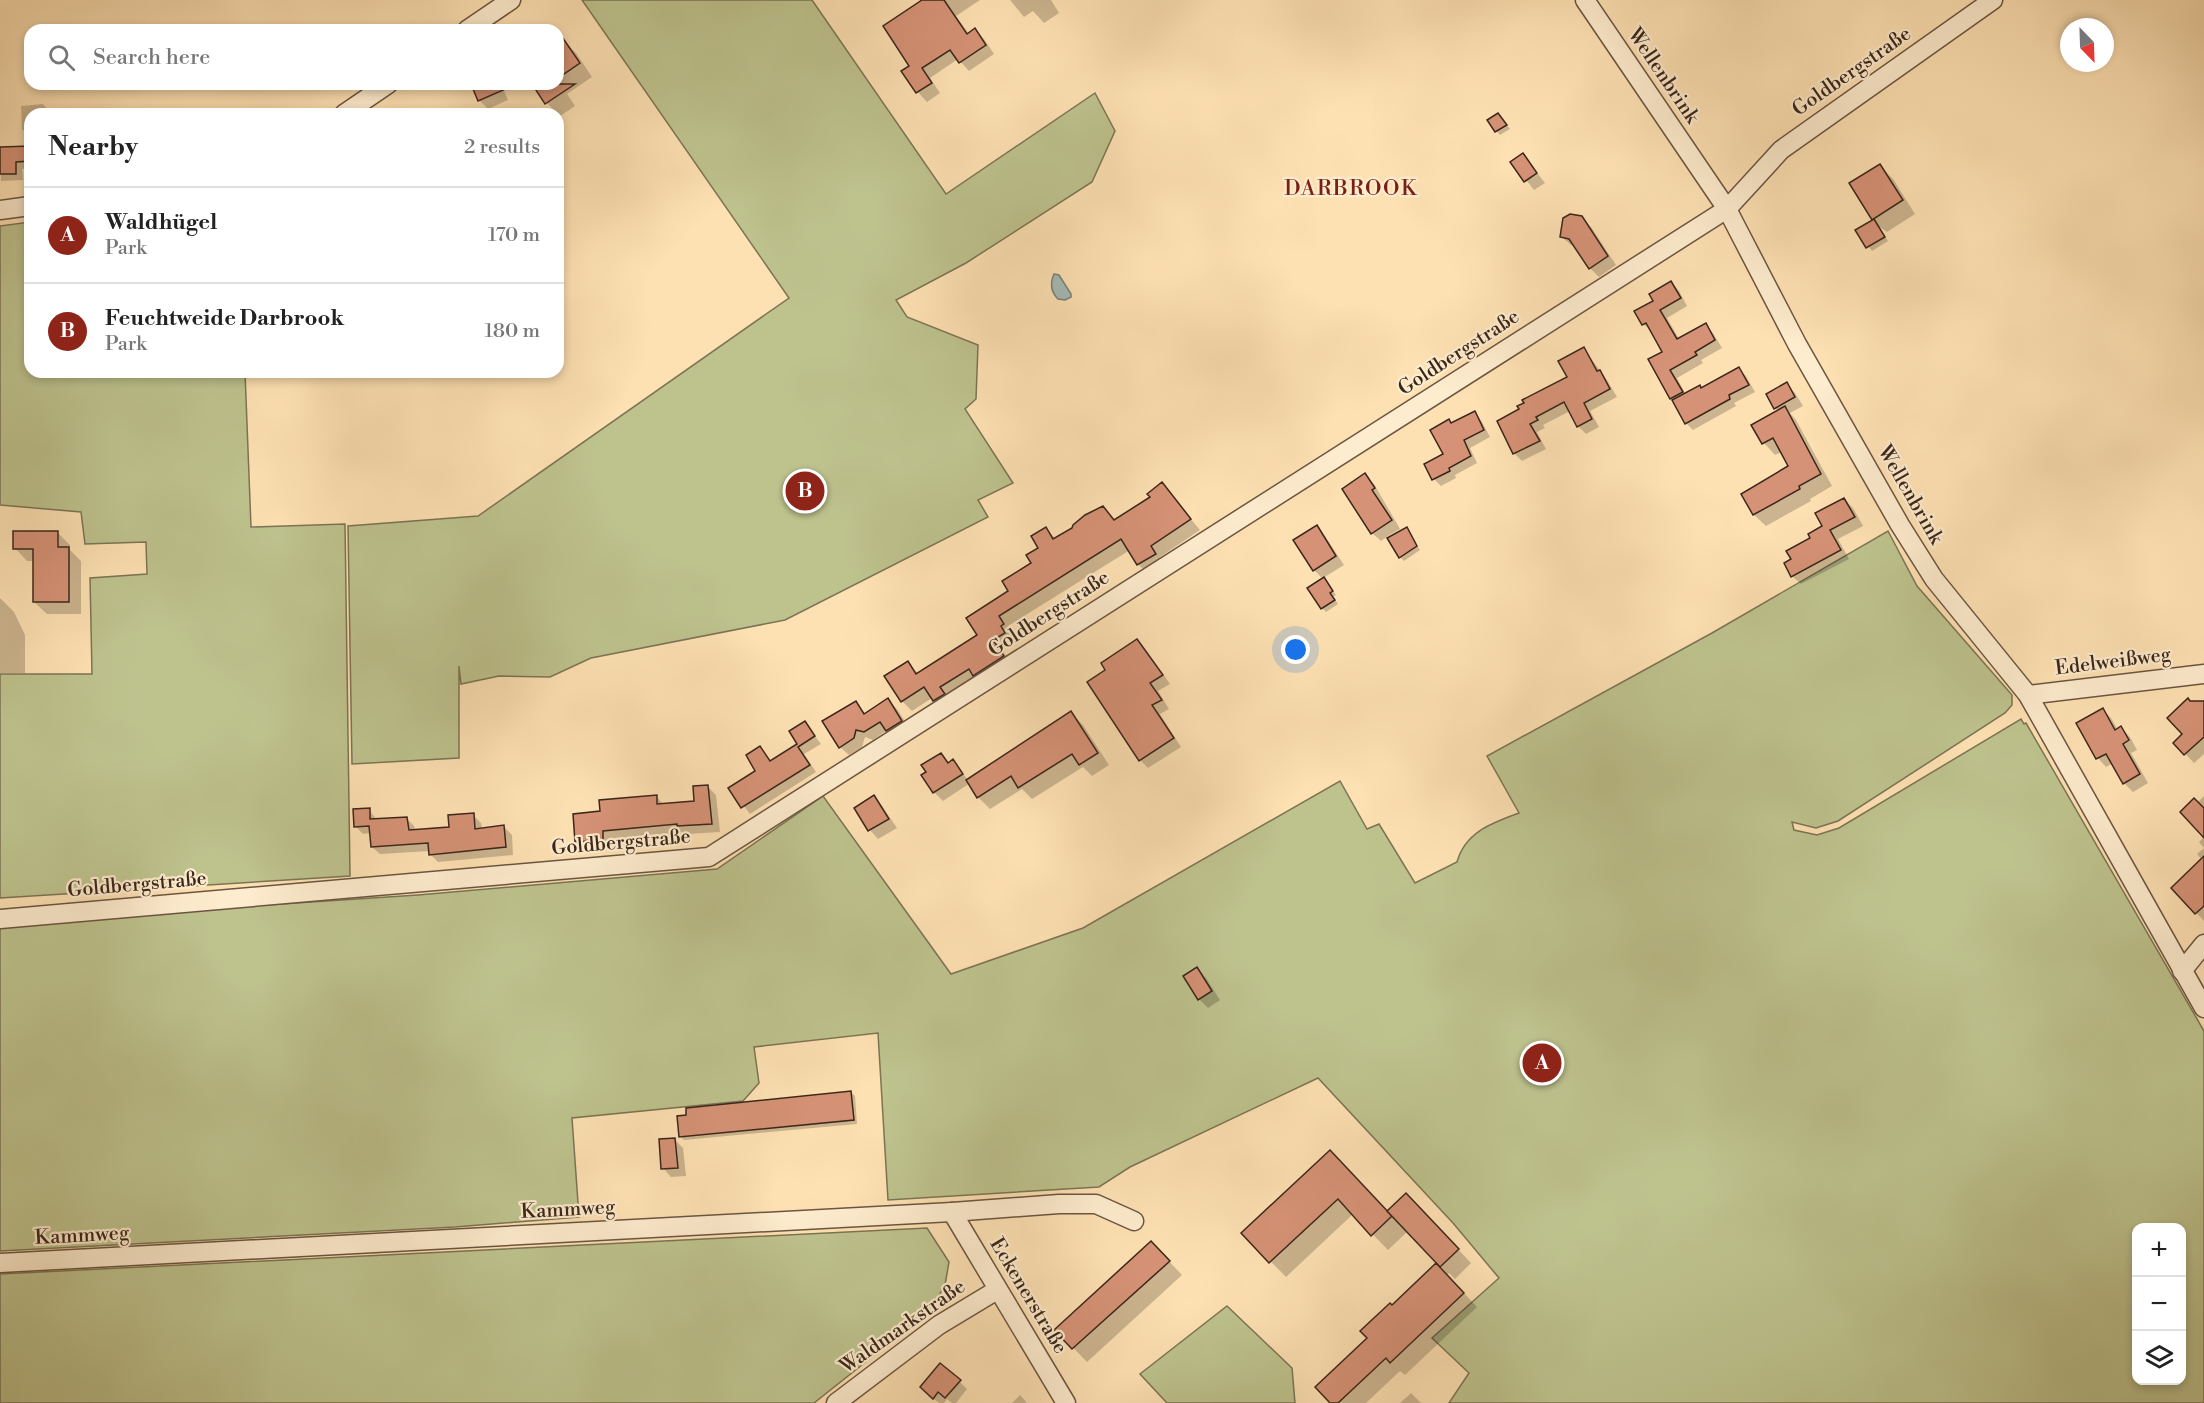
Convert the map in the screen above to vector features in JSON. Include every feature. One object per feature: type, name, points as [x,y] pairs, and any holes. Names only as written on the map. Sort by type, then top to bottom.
[{"type":"street","points":[[476,24],[511,0]]},
{"type":"street","name":"Wellenbrink","points":[[1585,0],[1727,209],[1797,344],[1900,525],[1934,579],[2028,695],[2204,1008]]},
{"type":"street","name":"Goldbergstraße","points":[[0,919],[710,857],[1727,209],[1781,150],[1993,0]]},
{"type":"street","points":[[353,108],[379,90]]},
{"type":"street","points":[[0,210],[24,207]]},
{"type":"street","name":"Edelweißweg","points":[[2028,695],[2204,674]]},
{"type":"street","points":[[2182,971],[2204,944]]},
{"type":"street","name":"Kammweg","points":[[0,1263],[952,1212],[1059,1204],[1096,1204],[1134,1221]]},
{"type":"street","name":"Eckenerstraße","points":[[952,1212],[1066,1403]]},
{"type":"street","name":"Waldmarkstraße","points":[[836,1403],[939,1325],[997,1290]]},
{"type":"green space","points":[[582,0],[812,0],[946,194],[1095,93],[1115,131],[1092,182],[966,263],[896,300],[907,317],[978,345],[976,399],[965,409],[1013,483],[978,500],[988,517],[785,620],[591,658],[550,677],[499,676],[461,684],[459,666],[459,758],[352,764],[348,526],[478,516],[789,298]]},
{"type":"green space","points":[[24,223],[24,378],[245,378],[251,527],[345,524],[350,876],[0,898],[0,674],[92,674],[90,578],[147,574],[146,542],[85,544],[81,512],[0,505],[0,226]]},
{"type":"green space","points":[[1888,531],[1917,586],[2012,695],[2012,705],[2005,713],[1838,821],[1816,828],[1792,822],[1794,830],[1817,835],[1839,828],[2021,719],[2024,724],[2026,723],[2204,1031],[2204,1403],[1449,1403],[1469,1373],[1432,1338],[1499,1278],[1453,1223],[1318,1078],[1130,1167],[1099,1187],[888,1200],[878,1033],[754,1047],[759,1083],[743,1101],[572,1118],[579,1217],[455,1227],[0,1251],[0,928],[110,915],[418,895],[717,869],[823,796],[951,974],[1083,928],[1340,781],[1367,829],[1379,824],[1415,883],[1457,862],[1466,843],[1481,830],[1519,813],[1487,756],[1712,633]]},
{"type":"green space","points":[[927,1228],[949,1262],[945,1285],[931,1310],[814,1403],[0,1403],[0,1274]]},
{"type":"green space","points":[[1227,1306],[1292,1368],[1295,1403],[1167,1403],[1140,1374]]},
{"type":"water","points":[[1054,274],[1059,275],[1071,297],[1065,300],[1058,299],[1052,287]]},
{"type":"building","points":[[922,0],[944,0],[967,34],[975,28],[986,45],[959,63],[950,50],[922,68],[932,83],[916,93],[901,71],[909,66],[883,26]]},
{"type":"building","points":[[564,40],[580,63],[564,74]]},
{"type":"building","points":[[564,84],[575,84],[545,104],[536,90],[564,90]]},
{"type":"building","points":[[473,90],[503,90],[478,101]]},
{"type":"building","points":[[1498,113],[1507,125],[1495,132],[1487,120]]},
{"type":"building","points":[[24,146],[24,161],[16,162],[16,174],[0,174],[0,147]]},
{"type":"building","points":[[1523,153],[1537,173],[1524,182],[1510,162]]},
{"type":"building","points":[[1880,164],[1903,200],[1872,220],[1849,183]]},
{"type":"building","points":[[1570,214],[1582,216],[1608,256],[1589,269],[1569,239],[1560,237],[1563,218]]},
{"type":"building","points":[[1874,219],[1885,237],[1866,248],[1855,230]]},
{"type":"building","points":[[1671,281],[1681,298],[1660,310],[1677,339],[1706,323],[1715,340],[1695,352],[1697,355],[1670,370],[1683,392],[1670,399],[1648,359],[1662,352],[1646,323],[1642,325],[1634,311],[1653,301],[1649,294]]},
{"type":"building","points":[[1584,347],[1610,389],[1584,403],[1592,419],[1577,427],[1564,402],[1536,417],[1538,420],[1530,424],[1540,441],[1513,454],[1497,421],[1519,409],[1517,406],[1524,403],[1522,400],[1567,377],[1558,361]]},
{"type":"building","points":[[1739,367],[1749,385],[1729,395],[1730,399],[1685,424],[1672,400],[1700,385],[1701,388]]},
{"type":"building","points":[[1787,382],[1795,397],[1774,409],[1766,394]]},
{"type":"building","points":[[1785,406],[1821,474],[1799,486],[1800,489],[1753,515],[1741,494],[1788,466],[1773,438],[1762,444],[1751,425]]},
{"type":"building","points":[[1475,411],[1484,430],[1464,440],[1471,456],[1432,480],[1424,464],[1443,454],[1430,430],[1449,419],[1451,423]]},
{"type":"building","points":[[1365,473],[1375,488],[1372,490],[1392,520],[1371,534],[1342,489]]},
{"type":"building","points":[[1162,482],[1191,519],[1151,546],[1156,554],[1137,565],[1121,539],[999,616],[1004,624],[1001,626],[1005,633],[993,640],[1004,656],[973,676],[969,669],[940,687],[945,694],[933,701],[924,687],[901,702],[884,676],[908,661],[916,674],[977,635],[966,618],[1008,591],[1002,581],[1031,563],[1026,555],[1038,548],[1031,536],[1046,527],[1053,539],[1072,528],[1085,515],[1103,506],[1114,520],[1150,497],[1147,494]]},
{"type":"building","points":[[1844,498],[1855,517],[1830,530],[1841,550],[1791,577],[1784,563],[1791,559],[1786,551],[1810,538],[1808,534],[1822,526],[1815,513]]},
{"type":"building","points":[[1317,525],[1336,556],[1313,571],[1293,540]]},
{"type":"building","points":[[1407,527],[1417,546],[1399,558],[1387,538]]},
{"type":"building","points":[[13,531],[58,531],[58,547],[69,547],[69,602],[33,602],[33,549],[13,549]]},
{"type":"building","points":[[1324,577],[1333,591],[1330,593],[1335,600],[1321,609],[1307,588]]},
{"type":"building","points":[[1137,639],[1163,675],[1150,683],[1162,700],[1152,705],[1174,738],[1139,761],[1087,682],[1105,670],[1101,663]]},
{"type":"building","points":[[888,698],[902,721],[886,731],[880,722],[864,732],[856,730],[854,738],[839,748],[822,721],[856,701],[864,714]]},
{"type":"building","points":[[2188,698],[2190,701],[2204,701],[2204,737],[2184,755],[2173,743],[2182,734],[2167,718]]},
{"type":"building","points":[[2103,708],[2115,730],[2121,726],[2129,740],[2123,744],[2140,774],[2123,784],[2106,754],[2096,759],[2076,723]]},
{"type":"building","points":[[1071,711],[1098,753],[1079,765],[1072,754],[1018,788],[1011,776],[977,798],[966,780]]},
{"type":"building","points":[[805,721],[815,736],[798,747],[810,765],[741,808],[728,788],[755,771],[746,755],[760,746],[770,761],[797,744],[789,731]]},
{"type":"building","points":[[941,753],[948,763],[953,759],[963,774],[933,793],[921,775],[926,772],[921,765]]},
{"type":"building","points":[[708,785],[712,824],[677,826],[677,824],[603,831],[603,840],[575,842],[573,814],[600,811],[599,800],[657,795],[657,804],[694,801],[693,786]]},
{"type":"building","points":[[874,795],[889,819],[868,831],[854,808]]},
{"type":"building","points":[[2194,798],[2204,808],[2204,838],[2180,812]]},
{"type":"building","points":[[370,808],[370,819],[407,817],[409,830],[449,827],[448,815],[474,813],[475,829],[504,825],[506,847],[429,855],[428,843],[371,847],[369,826],[354,827],[353,809]]},
{"type":"building","points":[[2204,856],[2204,906],[2195,914],[2171,888]]},
{"type":"building","points":[[1197,967],[1212,991],[1198,1000],[1183,976]]},
{"type":"building","points":[[851,1091],[854,1120],[679,1137],[677,1116],[686,1115],[686,1108]]},
{"type":"building","points":[[675,1138],[678,1168],[661,1169],[659,1139]]},
{"type":"building","points":[[1330,1150],[1392,1216],[1371,1236],[1338,1199],[1269,1263],[1241,1233]]},
{"type":"building","points":[[1406,1193],[1459,1249],[1440,1267],[1387,1211]]},
{"type":"building","points":[[1151,1241],[1170,1261],[1072,1349],[1054,1330]]},
{"type":"building","points":[[1436,1263],[1464,1293],[1390,1363],[1386,1358],[1338,1403],[1330,1403],[1315,1387],[1367,1338],[1360,1331],[1390,1303],[1392,1305]]},
{"type":"building","points":[[940,1363],[961,1380],[945,1398],[938,1392],[933,1399],[920,1387]]},
{"type":"place","name":"Feuchtweide Darbrook","points":[[805,491]]},
{"type":"place","name":"Waldhügel","points":[[1542,1063]]},
{"type":"district","name":"DARBROOK","points":[[1351,189]]}]
